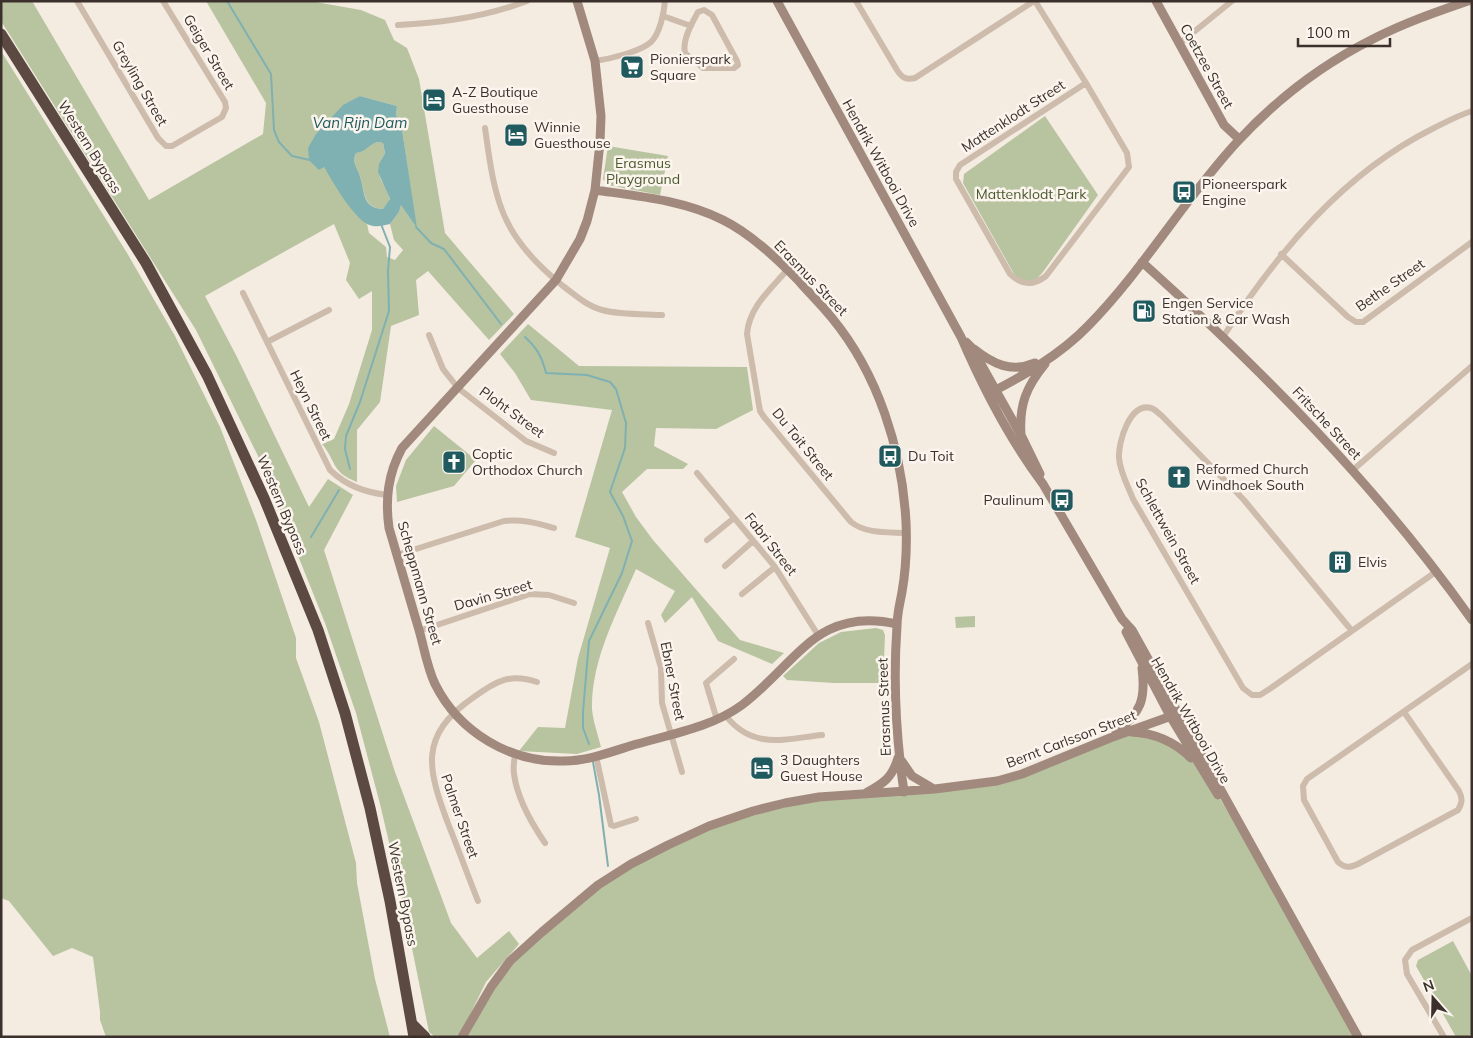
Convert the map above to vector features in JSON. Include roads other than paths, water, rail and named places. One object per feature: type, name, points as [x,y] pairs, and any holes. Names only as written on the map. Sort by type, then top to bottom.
[{"type":"highway","name":"Western Bypass","points":[[1,34],[146,263],[207,375],[264,498],[318,630],[345,713],[370,808],[390,900],[414,1037]]},
{"type":"highway","points":[[412,1024],[425,1037]]},
{"type":"street","name":"Greyling Street","points":[[77,1],[162,143],[166,146],[172,146],[222,117]]},
{"type":"street","name":"Geiger Street","points":[[163,1],[225,102],[226,108],[222,117]]},
{"type":"street","points":[[398,25],[467,18],[499,12],[527,1]]},
{"type":"street","name":"Scheppmann Street","points":[[577,1],[595,61],[601,116],[595,190],[587,221],[580,239],[556,280],[402,448],[396,460],[387,495],[386,510],[389,528],[434,682],[454,713],[479,735],[498,747],[515,755],[548,761],[565,761],[596,756],[726,716],[766,684],[818,635],[829,629],[852,621],[870,620],[897,624]]},
{"type":"street","points":[[595,61],[614,57],[646,45],[655,36],[663,16],[665,1]]},
{"type":"street","name":"Hendrik Witbooi Drive","points":[[777,1],[961,338],[972,363],[1022,437],[1044,484],[1122,619],[1132,630],[1203,771],[1233,820],[1242,830]]},
{"type":"street","points":[[856,1],[897,70],[902,77],[908,80],[915,78],[1034,1]]},
{"type":"street","name":"Mattenklodt Street","points":[[1034,1],[1086,83],[1127,153],[1129,167],[1046,276],[1032,284],[1021,283],[1010,274],[956,179],[956,172],[960,165],[1086,83]]},
{"type":"street","name":"Coetzee Street","points":[[1156,1],[1224,125],[1239,139]]},
{"type":"street","points":[[1179,44],[1232,1]]},
{"type":"street","points":[[991,392],[1034,368],[1088,326],[1142,262],[1239,139],[1294,89],[1344,55],[1374,38],[1405,24],[1468,1]]},
{"type":"street","points":[[704,10],[710,13],[738,60],[736,67],[706,69],[698,65],[684,50],[691,26],[698,12],[704,10]]},
{"type":"street","points":[[663,16],[691,26]]},
{"type":"street","points":[[1223,336],[1281,254],[1343,190],[1411,140],[1472,112]]},
{"type":"street","points":[[1224,125],[1236,129],[1255,124]]},
{"type":"street","points":[[1224,125],[1229,137],[1228,152]]},
{"type":"street","points":[[485,128],[496,194],[508,223],[523,247],[556,280],[580,299],[602,310],[662,315]]},
{"type":"street","name":"Erasmus Street","points":[[595,190],[675,204],[709,214],[723,220],[752,239],[787,270],[832,318],[855,351],[869,377],[893,440],[903,492],[906,533],[904,577],[897,624],[894,681],[899,755],[904,792]]},
{"type":"street","name":"Bethe Street","points":[[1281,254],[1348,317],[1356,322],[1363,322],[1472,242]]},
{"type":"street","name":"Fritsche Street","points":[[1142,262],[1223,336],[1297,410],[1352,470],[1437,572],[1472,620]]},
{"type":"street","name":"Du Toit Street","points":[[787,270],[753,311],[748,326],[747,334],[760,410],[851,522],[856,526],[871,531],[906,533]]},
{"type":"street","name":"Heyn Street","points":[[243,293],[330,470],[337,477],[357,489],[387,495]]},
{"type":"street","points":[[267,342],[328,310]]},
{"type":"street","name":"Ploht Street","points":[[430,335],[444,369],[458,388],[526,441],[554,453]]},
{"type":"street","name":"Hendrik Witbooi Drive","points":[[961,338],[972,348],[991,392],[1030,466],[1044,484]]},
{"type":"street","points":[[972,348],[995,363],[1014,368],[1031,365],[1051,356]]},
{"type":"street","points":[[1022,437],[1020,413],[1024,398],[1033,380],[1051,356]]},
{"type":"street","points":[[1352,470],[1472,366]]},
{"type":"street","name":"Schlettwein Street","points":[[1352,630],[1244,500],[1161,415],[1152,408],[1142,408],[1133,414],[1126,427],[1119,456],[1121,467],[1133,499],[1243,688],[1252,695],[1260,694],[1437,572]]},
{"type":"street","name":"Fabri Street","points":[[698,473],[775,566],[818,635]]},
{"type":"street","points":[[707,540],[734,518]]},
{"type":"street","points":[[397,555],[504,522],[518,520],[534,522],[554,528]]},
{"type":"street","points":[[725,566],[753,541]]},
{"type":"street","points":[[742,594],[775,566]]},
{"type":"street","name":"Davin Street","points":[[419,631],[530,594],[549,595],[574,604]]},
{"type":"street","name":"Hendrik Witbooi Drive","points":[[1122,619],[1126,633],[1141,662],[1237,818],[1358,1037]]},
{"type":"street","name":"Ebner Street","points":[[648,623],[661,668],[661,696],[682,772]]},
{"type":"street","points":[[716,720],[706,683],[734,660]]},
{"type":"street","points":[[1110,738],[1126,725],[1139,708],[1144,684],[1141,662]]},
{"type":"street","points":[[1404,712],[1460,792],[1461,804],[1458,810],[1358,864],[1348,867],[1342,865],[1338,862],[1304,800],[1304,786],[1307,779],[1472,664]]},
{"type":"street","name":"Palmer Street","points":[[478,901],[433,778],[431,765],[433,747],[437,736],[454,713],[483,690],[506,679],[524,678],[537,682]]},
{"type":"street","name":"Bernt Carlsson Street","points":[[462,1037],[491,987],[510,961],[598,885],[631,864],[709,826],[753,811],[818,797],[904,792],[997,781],[1022,774],[1110,738],[1174,715]]},
{"type":"street","points":[[726,716],[737,728],[756,739],[767,741],[822,736]]},
{"type":"street","points":[[1128,732],[1152,734],[1170,741],[1184,751],[1203,771]]},
{"type":"street","points":[[515,755],[514,774],[516,783],[530,819],[545,843]]},
{"type":"street","points":[[899,755],[912,776],[935,789]]},
{"type":"street","points":[[862,794],[885,782],[895,769],[899,755]]},
{"type":"street","points":[[596,756],[611,825],[614,826],[636,819]]},
{"type":"street","points":[[1444,1037],[1407,974],[1405,960],[1412,950],[1472,918]]},
{"type":"water","name":"Van Rijn Dam","points":[[360,96],[397,106],[396,115],[401,123],[417,228],[401,205],[399,212],[390,224],[376,226],[367,224],[349,206],[324,167],[319,170],[309,160],[308,148],[316,134],[343,105]],"holes":[[[375,143],[383,143],[385,153],[379,164],[378,172],[390,199],[383,209],[376,208],[368,203],[354,160],[356,153],[362,152]]]},
{"type":"waterway","points":[[227,1],[271,74],[274,130],[279,142],[292,156],[310,160]]},
{"type":"waterway","points":[[350,469],[345,449],[346,436],[360,402],[389,311],[388,271],[390,247],[381,224]]},
{"type":"waterway","points":[[416,227],[431,243],[444,249],[501,324]]},
{"type":"waterway","points":[[525,337],[539,353],[546,373],[587,375],[610,382],[616,389],[626,423],[625,448],[610,492],[623,516],[632,541],[622,573],[589,641],[583,712],[583,728],[589,744]]},
{"type":"waterway","points":[[311,537],[339,490]]},
{"type":"waterway","points":[[593,762],[608,866]]},
{"type":"place","name":"Pionierspark Square","points":[[632,67]]},
{"type":"place","name":"A-Z Boutique Guesthouse","points":[[434,100]]},
{"type":"place","name":"Winnie Guesthouse","points":[[516,135]]},
{"type":"place","name":"Pioneerspark Engine","points":[[1184,192]]},
{"type":"place","name":"Engen Service Station & Car Wash","points":[[1144,311]]},
{"type":"place","name":"Du Toit","points":[[890,456]]},
{"type":"place","name":"Coptic Orthodox Church","points":[[454,462]]},
{"type":"place","name":"Reformed Church Windhoek South","points":[[1179,477]]},
{"type":"place","name":"Paulinum","points":[[1062,500]]},
{"type":"place","name":"Elvis","points":[[1340,562]]},
{"type":"place","name":"3 Daughters Guest House","points":[[762,768]]},
{"type":"park label","name":"Erasmus Playground","points":[[643,172]]},
{"type":"park label","name":"Mattenklodt Park","points":[[1031,194]]}]
